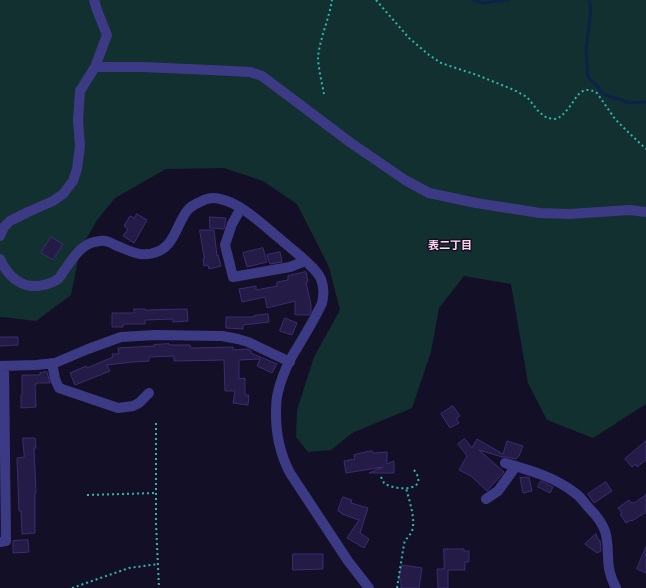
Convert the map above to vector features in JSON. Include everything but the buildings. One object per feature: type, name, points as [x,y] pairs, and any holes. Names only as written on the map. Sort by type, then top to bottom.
[{"type":"street","points":[[0,236],[4,227],[10,221],[53,201],[63,194],[73,180],[77,169],[80,146],[78,120],[80,92],[95,67],[107,35],[94,0]]},
{"type":"street","points":[[95,67],[142,67],[250,72],[262,76],[351,143],[404,180],[429,193],[476,203],[540,213],[569,214],[630,210],[646,212]]},
{"type":"street","points":[[0,259],[3,265],[19,282],[26,286],[41,286],[58,279],[79,250],[86,245],[100,241],[107,241],[138,254],[158,251],[169,244],[188,210],[201,201],[208,198],[214,198],[223,199],[248,212],[306,261],[321,278],[323,286],[322,303],[290,362],[278,392],[276,399],[276,428],[284,460],[290,473],[344,555],[369,588]]},
{"type":"street","points":[[241,208],[232,224],[225,246],[233,278],[290,267],[306,261]]},
{"type":"street","points":[[0,542],[6,542],[2,366],[56,363],[121,337],[155,335],[222,336],[238,339],[248,342],[290,362]]},
{"type":"street","points":[[52,363],[58,388],[118,408],[132,406],[139,403],[149,393]]},
{"type":"street","points":[[505,463],[530,470],[563,485],[576,494],[593,513],[605,531],[608,541],[609,569],[611,578],[616,588]]},
{"type":"street","points":[[486,499],[498,491],[516,466]]},
{"type":"path","points":[[324,94],[318,58],[332,0]]},
{"type":"path","points":[[376,0],[409,38],[429,55],[441,63],[477,74],[514,90],[527,97],[539,112],[547,118],[557,119],[568,110],[578,94],[583,91],[587,90],[597,93],[615,119],[646,148]]},
{"type":"path","points":[[156,423],[156,523],[159,588]]},
{"type":"path","points":[[381,477],[389,486],[410,488],[416,485],[418,481],[418,476],[413,469]]},
{"type":"path","points":[[396,588],[405,540],[412,532],[412,511],[406,488]]},
{"type":"path","points":[[87,495],[156,493]]},
{"type":"path","points":[[72,588],[129,568],[158,564]]},
{"type":"green space","points":[[0,0],[646,0],[646,404],[593,438],[547,420],[528,383],[511,284],[464,276],[439,308],[431,352],[412,408],[352,433],[331,450],[308,452],[296,437],[297,410],[314,357],[340,310],[329,267],[297,204],[263,181],[224,168],[166,169],[115,198],[97,220],[80,250],[71,295],[36,321],[0,317]]},
{"type":"waterway","points":[[474,0],[483,3],[508,0]]},
{"type":"waterway","points":[[589,0],[591,9],[586,50],[588,77],[603,94],[630,103],[646,102]]},
{"type":"district","name":"表二丁目","points":[[450,246]]}]
